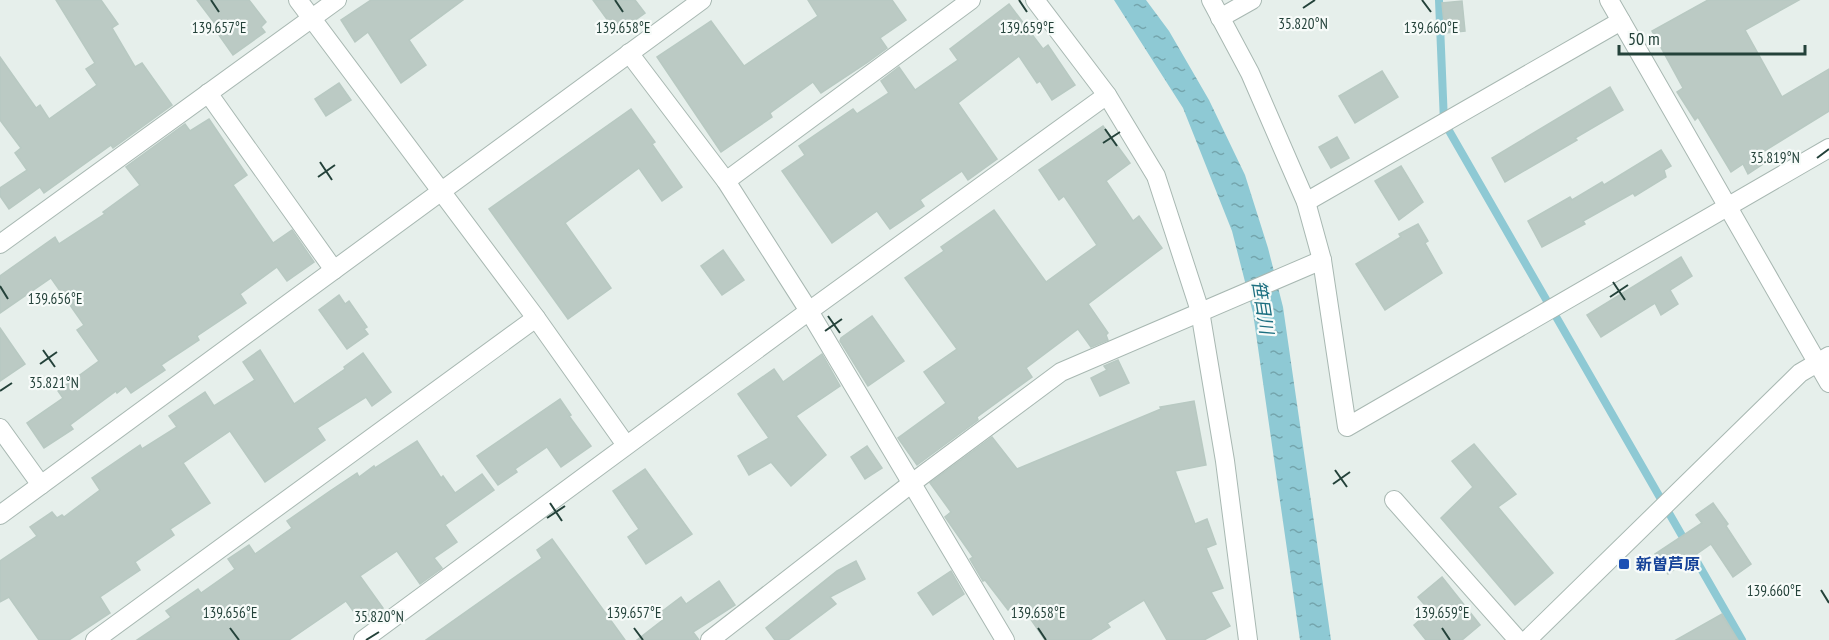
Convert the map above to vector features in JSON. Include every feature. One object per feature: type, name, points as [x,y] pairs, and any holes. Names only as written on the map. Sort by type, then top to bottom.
[{"type":"street","points":[[298,0],[442,190],[626,445]]},
{"type":"street","points":[[0,244],[337,0]]},
{"type":"street","points":[[0,515],[702,0]]},
{"type":"street","points":[[726,181],[971,0]]},
{"type":"street","points":[[1035,0],[1107,95],[1156,176],[1205,309],[1225,461],[1243,637]]},
{"type":"street","points":[[1211,0],[1250,73],[1306,202],[1347,427],[1829,148]]},
{"type":"street","points":[[1220,18],[1252,0]]},
{"type":"street","points":[[1609,0],[1728,207],[1823,359],[1829,383]]},
{"type":"street","points":[[1306,202],[1621,21]]},
{"type":"street","points":[[629,53],[726,181],[809,311],[1005,640]]},
{"type":"street","points":[[208,93],[334,270]]},
{"type":"street","points":[[363,640],[626,445],[1107,95]]},
{"type":"street","points":[[710,640],[912,483],[1061,372],[1316,262]]},
{"type":"street","points":[[95,640],[536,318]]},
{"type":"street","points":[[1527,640],[1800,373],[1823,359]]},
{"type":"street","points":[[0,428],[41,485]]},
{"type":"street","points":[[1394,500],[1518,640]]},
{"type":"water","name":"笹目川","points":[[1114,0],[1146,0],[1169,31],[1209,100],[1245,175],[1268,248],[1283,307],[1331,640],[1300,640],[1253,313],[1232,231],[1183,108]]},
{"type":"building","points":[[56,0],[101,0],[118,24],[112,28],[135,67],[142,63],[172,105],[113,148],[111,145],[44,193],[40,187],[9,209],[0,196],[0,188],[27,170],[15,153],[21,148],[0,120],[0,57],[36,108],[40,105],[49,119],[97,85],[86,69],[95,63]]},
{"type":"building","points":[[197,0],[249,0],[266,22],[261,27],[265,32],[233,55],[216,31],[219,29]]},
{"type":"building","points":[[371,0],[463,0],[409,40],[426,65],[401,83],[368,32],[355,42],[341,20]]},
{"type":"building","points":[[593,0],[635,0],[645,13],[617,33]]},
{"type":"building","points":[[808,0],[892,0],[906,20],[880,38],[887,48],[868,62],[821,93],[813,82],[770,113],[772,117],[721,152],[657,57],[711,21],[744,66],[818,16]]},
{"type":"building","points":[[1708,0],[1799,0],[1745,30],[1782,97],[1829,69],[1829,111],[1761,153],[1766,162],[1748,174],[1743,164],[1731,172],[1698,117],[1695,120],[1677,92],[1683,88],[1652,31]]},
{"type":"building","points":[[1462,1],[1465,31],[1445,33],[1442,3]]},
{"type":"building","points":[[1009,4],[1043,49],[1048,45],[1075,85],[1052,100],[1040,81],[1037,83],[1019,56],[958,103],[997,159],[968,180],[962,171],[920,200],[924,206],[890,229],[877,211],[832,243],[782,171],[805,155],[799,146],[853,109],[857,114],[889,93],[881,81],[899,67],[915,90],[958,60],[950,49]]},
{"type":"building","points":[[1382,71],[1398,97],[1355,123],[1339,96]]},
{"type":"building","points":[[339,83],[351,100],[326,116],[315,99]]},
{"type":"building","points":[[1610,87],[1623,110],[1505,182],[1492,158]]},
{"type":"building","points":[[631,109],[655,142],[652,144],[682,187],[662,201],[639,168],[565,223],[611,288],[568,319],[489,209]]},
{"type":"building","points":[[209,119],[247,175],[233,185],[273,243],[292,230],[314,262],[287,281],[277,267],[240,294],[246,303],[197,336],[199,340],[161,365],[165,370],[131,393],[126,386],[117,393],[116,391],[70,425],[73,429],[44,448],[27,423],[63,398],[58,391],[99,361],[77,330],[84,325],[51,278],[0,313],[0,276],[55,237],[59,244],[105,214],[103,212],[140,185],[126,167],[185,124],[190,131]]},
{"type":"building","points":[[1103,126],[1130,163],[1106,181],[1133,221],[1139,216],[1162,248],[1088,304],[1108,333],[1106,335],[1108,340],[1091,347],[1078,329],[1026,368],[1032,377],[917,465],[898,438],[946,403],[924,372],[957,349],[905,278],[944,251],[941,247],[994,210],[1046,282],[1097,245],[1064,196],[1059,200],[1039,170]]},
{"type":"building","points":[[1337,137],[1349,158],[1331,168],[1319,147]]},
{"type":"building","points":[[1661,150],[1671,166],[1664,170],[1666,177],[1635,196],[1633,193],[1583,221],[1585,224],[1542,247],[1528,221],[1570,197],[1572,200],[1602,182],[1604,185]]},
{"type":"building","points":[[1401,166],[1423,202],[1399,220],[1375,181]]},
{"type":"building","points":[[1418,224],[1428,241],[1425,243],[1442,273],[1385,310],[1356,264],[1401,237],[1399,234]]},
{"type":"building","points":[[723,250],[744,280],[722,295],[701,266]]},
{"type":"building","points":[[1681,257],[1692,276],[1670,290],[1678,304],[1661,315],[1655,303],[1601,337],[1587,315]]},
{"type":"building","points":[[339,295],[345,304],[349,301],[367,327],[364,329],[368,334],[347,349],[319,310]]},
{"type":"building","points":[[872,316],[904,361],[868,386],[840,341]]},
{"type":"building","points":[[0,328],[25,364],[0,381]]},
{"type":"building","points":[[260,350],[294,404],[345,369],[344,367],[363,353],[391,392],[372,406],[366,397],[317,428],[325,440],[265,482],[230,431],[183,463],[210,503],[170,529],[174,535],[135,562],[140,570],[100,597],[110,613],[69,640],[39,640],[9,597],[0,602],[0,561],[37,536],[30,527],[52,512],[57,518],[62,515],[64,517],[100,490],[92,478],[140,445],[142,449],[177,427],[169,416],[205,392],[214,406],[255,380],[243,362]]},
{"type":"building","points":[[822,354],[840,386],[796,416],[826,455],[791,486],[771,462],[749,475],[738,456],[769,438],[738,394],[774,369],[783,382]]},
{"type":"building","points":[[1118,360],[1129,383],[1100,396],[1091,378],[1107,370],[1104,366]]},
{"type":"building","points":[[560,399],[571,415],[569,416],[591,446],[561,467],[547,447],[515,469],[517,472],[498,485],[477,456]]},
{"type":"building","points":[[1194,401],[1206,465],[1175,471],[1195,524],[1207,519],[1216,544],[1206,548],[1223,588],[1211,592],[1230,626],[1204,640],[1167,640],[1144,600],[1107,623],[1110,627],[1090,640],[1045,640],[1019,602],[1008,610],[985,580],[983,581],[970,559],[973,557],[945,517],[951,512],[930,483],[992,437],[1017,469],[1161,409],[1160,407]]},
{"type":"building","points":[[417,441],[441,478],[443,476],[455,493],[482,474],[494,490],[445,525],[457,542],[434,558],[442,568],[420,584],[397,551],[360,576],[383,608],[362,623],[346,601],[289,640],[137,640],[171,617],[166,611],[198,589],[201,593],[235,569],[228,559],[249,545],[255,554],[292,528],[287,521],[330,491],[357,473],[359,477],[374,466],[375,468]]},
{"type":"building","points":[[1474,444],[1516,494],[1498,507],[1553,573],[1515,605],[1441,518],[1473,487],[1452,461]]},
{"type":"building","points":[[867,446],[882,468],[865,479],[851,457]]},
{"type":"building","points":[[645,469],[692,534],[646,564],[628,537],[639,529],[613,491]]},
{"type":"building","points":[[1713,503],[1751,564],[1733,577],[1711,544],[1668,574],[1655,554],[1702,523],[1696,515]]},
{"type":"building","points":[[552,539],[625,640],[426,640],[542,558],[537,550]]},
{"type":"building","points":[[856,561],[865,579],[830,597],[836,604],[788,640],[775,640],[766,628],[837,571]]},
{"type":"building","points":[[951,571],[964,594],[933,615],[918,593]]},
{"type":"building","points":[[1442,577],[1480,625],[1462,640],[1426,640],[1414,625],[1430,611],[1418,597]]},
{"type":"building","points":[[719,581],[735,605],[693,632],[699,640],[637,640],[664,619],[660,613],[681,597],[686,604]]},
{"type":"building","points":[[1722,614],[1738,640],[1676,640]]},
{"type":"waterway","points":[[1439,0],[1444,122],[1742,640]]},
{"type":"place","name":"新曽芦原","points":[[1624,564]]}]
